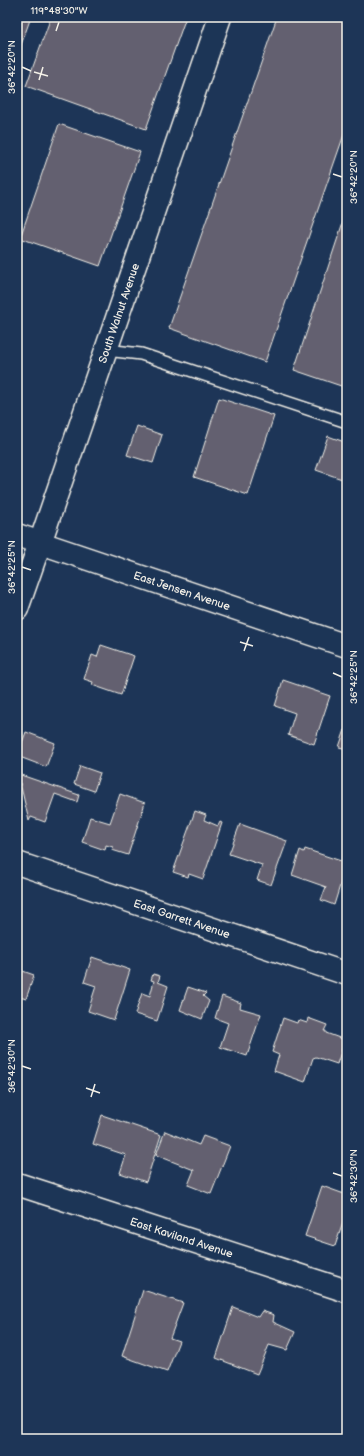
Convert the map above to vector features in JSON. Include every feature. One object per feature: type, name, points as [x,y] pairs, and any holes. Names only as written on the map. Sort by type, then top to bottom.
[{"type":"street","name":"South Walnut Avenue","points":[[17,609],[220,17]]},
{"type":"street","name":"East Jensen Avenue","points":[[17,535],[347,646]]},
{"type":"street","name":"East Garrett Avenue","points":[[17,863],[347,974]]},
{"type":"street","name":"East Kaviland Avenue","points":[[17,1184],[347,1291]]},
{"type":"lane","points":[[106,350],[141,354],[347,422]]},
{"type":"building","points":[[17,17],[31,17],[17,56]]},
{"type":"building","points":[[51,17],[186,17],[146,129],[26,86]]},
{"type":"building","points":[[277,17],[347,17],[347,126],[265,362],[169,328]]},
{"type":"building","points":[[59,124],[140,152],[100,266],[20,238]]},
{"type":"building","points":[[347,210],[347,388],[294,370]]},
{"type":"building","points":[[219,398],[274,416],[248,495],[194,477]]},
{"type":"building","points":[[137,426],[162,435],[153,463],[127,455]]},
{"type":"building","points":[[328,436],[347,443],[347,464],[342,479],[316,470]]},
{"type":"building","points":[[101,645],[134,656],[121,695],[92,685],[93,682],[84,679],[92,655],[97,657]]},
{"type":"building","points":[[283,680],[330,696],[314,744],[288,735],[295,713],[275,706]]},
{"type":"building","points":[[347,724],[347,749],[339,747]]},
{"type":"building","points":[[26,732],[55,743],[46,767],[17,756]]},
{"type":"building","points":[[80,766],[100,773],[94,791],[74,784]]},
{"type":"building","points":[[18,774],[79,795],[77,802],[55,794],[45,822],[31,817],[29,821]]},
{"type":"building","points":[[120,794],[145,803],[128,855],[112,850],[113,847],[106,845],[105,850],[82,842],[90,817],[110,823]]},
{"type":"building","points":[[195,811],[206,815],[204,820],[218,826],[220,822],[222,823],[203,879],[189,874],[188,877],[173,872]]},
{"type":"building","points":[[240,824],[287,841],[271,885],[257,880],[262,865],[229,854]]},
{"type":"building","points":[[305,849],[347,863],[334,905],[321,900],[326,887],[292,875],[300,850],[304,852]]},
{"type":"building","points":[[347,919],[347,930],[344,929]]},
{"type":"building","points":[[92,957],[130,970],[114,1020],[88,1011],[96,986],[84,982]]},
{"type":"building","points":[[17,969],[34,975],[26,999],[17,996]]},
{"type":"building","points":[[153,974],[160,976],[158,982],[168,986],[157,1021],[135,1014],[142,993],[150,996],[154,981],[151,980]]},
{"type":"building","points":[[188,987],[206,993],[203,996],[209,1001],[202,1019],[180,1010]]},
{"type":"building","points":[[222,996],[241,1003],[240,1008],[261,1014],[247,1056],[220,1047],[228,1023],[215,1018]]},
{"type":"building","points":[[283,1018],[297,1023],[298,1020],[307,1023],[308,1018],[327,1025],[324,1031],[326,1031],[326,1033],[345,1040],[337,1064],[316,1057],[313,1058],[305,1082],[274,1071],[279,1055],[272,1052]]},
{"type":"building","points":[[347,1045],[347,1057],[343,1056]]},
{"type":"building","points":[[102,1115],[161,1135],[146,1182],[120,1173],[126,1155],[93,1144]]},
{"type":"building","points":[[165,1131],[199,1145],[203,1136],[230,1146],[211,1194],[188,1185],[194,1170],[156,1155]]},
{"type":"building","points":[[322,1186],[347,1195],[347,1211],[335,1246],[305,1236]]},
{"type":"building","points":[[143,1290],[183,1303],[170,1338],[179,1341],[167,1372],[122,1356]]},
{"type":"building","points":[[233,1307],[258,1317],[262,1311],[274,1315],[273,1322],[295,1332],[287,1350],[269,1345],[257,1374],[216,1358]]}]
